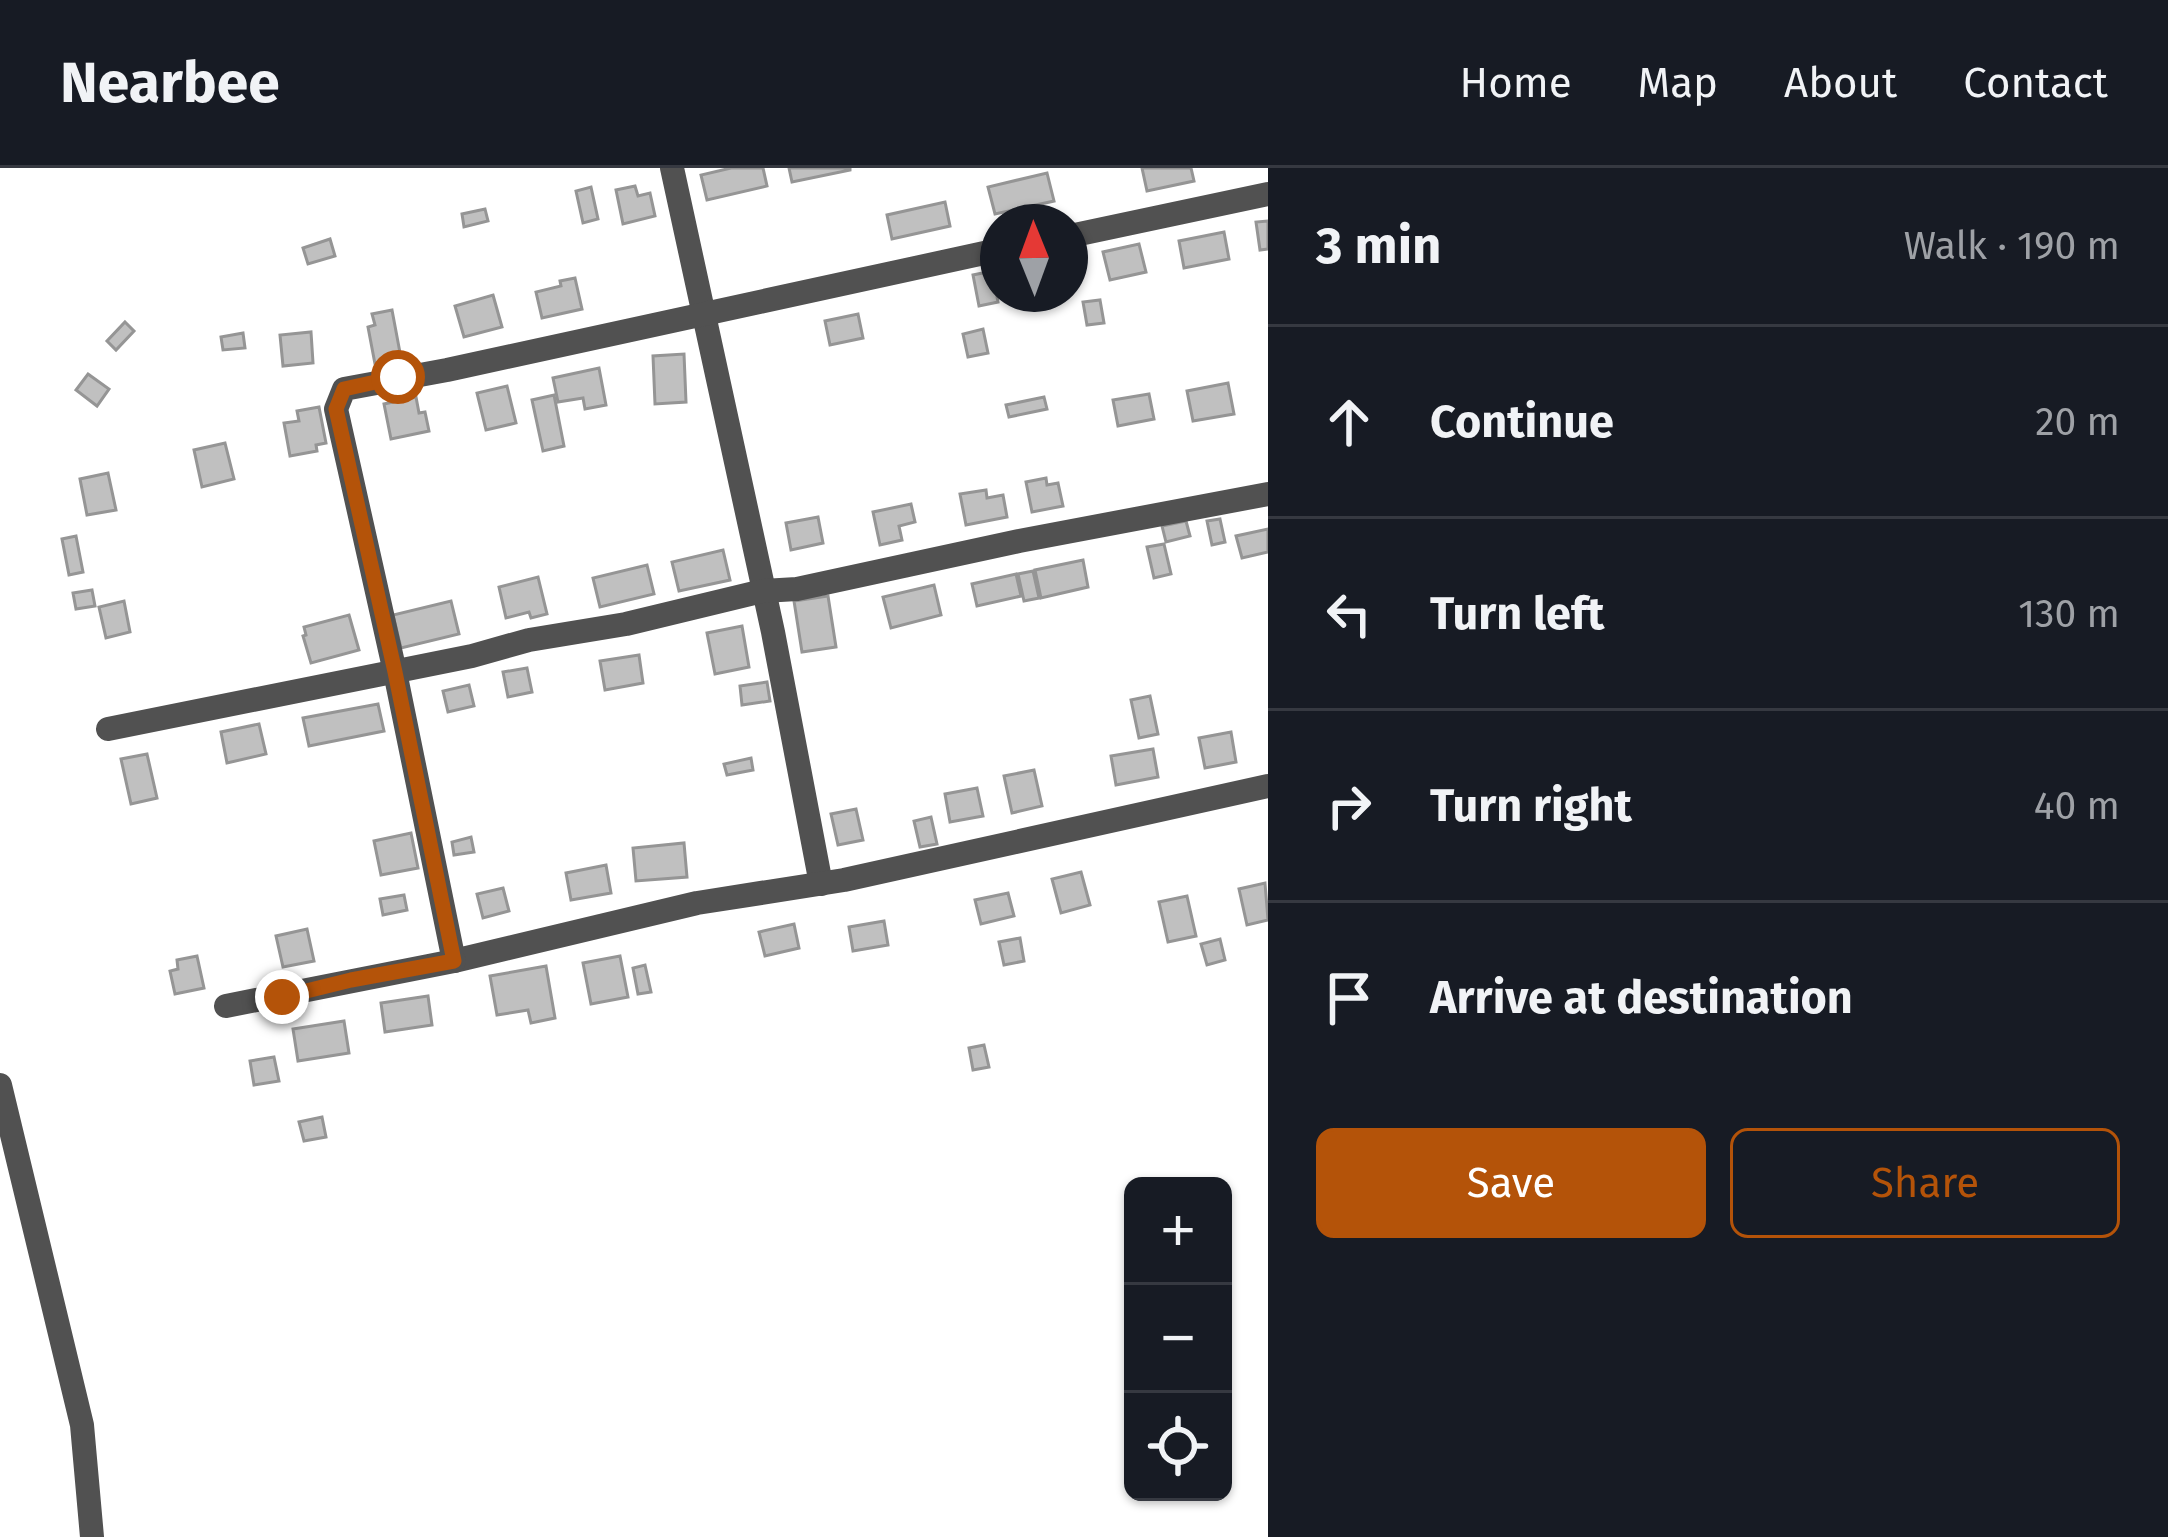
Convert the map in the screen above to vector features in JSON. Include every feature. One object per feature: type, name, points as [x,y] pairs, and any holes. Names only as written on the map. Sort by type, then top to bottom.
[{"type":"street","points":[[672,168],[821,884]]},
{"type":"street","points":[[1088,232],[1268,194]]},
{"type":"street","points":[[454,961],[336,409],[344,389],[980,254]]},
{"type":"street","points":[[108,729],[626,624],[763,591],[841,580],[1268,494]]},
{"type":"street","points":[[226,1006],[454,961],[697,903],[821,884],[1268,787]]},
{"type":"street","points":[[0,1085],[82,1425],[92,1537]]},
{"type":"building","points":[[763,168],[767,186],[707,200],[701,175]]},
{"type":"building","points":[[789,168],[850,168],[850,170],[792,182]]},
{"type":"building","points":[[1142,168],[1191,168],[1194,181],[1147,191]]},
{"type":"building","points":[[1047,173],[1054,201],[992,204],[988,187]]},
{"type":"building","points":[[635,186],[638,196],[650,193],[655,216],[623,224],[616,190]]},
{"type":"building","points":[[591,187],[598,219],[583,223],[576,191]]},
{"type":"building","points":[[945,202],[950,226],[892,239],[887,215]]},
{"type":"building","points":[[485,209],[488,221],[464,227],[462,214]]},
{"type":"building","points":[[1268,221],[1268,249],[1260,250],[1256,222]]},
{"type":"building","points":[[1224,232],[1229,259],[1184,268],[1179,241]]},
{"type":"building","points":[[330,239],[335,256],[308,264],[303,248]]},
{"type":"building","points":[[1139,244],[1146,272],[1110,280],[1103,252]]},
{"type":"building","points":[[980,274],[979,306],[973,275]]},
{"type":"building","points":[[575,278],[582,309],[542,318],[536,292]]},
{"type":"building","points":[[493,295],[502,327],[464,337],[455,306]]},
{"type":"building","points":[[1100,300],[1104,323],[1087,325],[1088,301]]},
{"type":"building","points":[[392,310],[401,358],[375,364],[368,327],[375,325],[372,314]]},
{"type":"building","points":[[858,314],[863,338],[830,345],[825,321]]},
{"type":"building","points":[[125,322],[134,331],[116,350],[107,341]]},
{"type":"building","points":[[983,329],[988,353],[968,357],[963,334]]},
{"type":"building","points":[[311,332],[313,363],[283,366],[280,335]]},
{"type":"building","points":[[243,333],[245,348],[223,350],[221,337]]},
{"type":"building","points":[[684,354],[686,402],[655,404],[653,356]]},
{"type":"building","points":[[599,368],[606,405],[585,409],[583,398],[558,402],[553,378]]},
{"type":"building","points":[[88,374],[109,389],[97,406],[76,390]]},
{"type":"building","points":[[1228,383],[1234,414],[1193,421],[1187,391]]},
{"type":"building","points":[[507,386],[516,423],[486,430],[477,393]]},
{"type":"building","points":[[1149,394],[1154,419],[1118,426],[1113,400]]},
{"type":"building","points":[[554,395],[564,446],[543,451],[532,400]]},
{"type":"building","points":[[416,397],[429,431],[391,439],[384,404]]},
{"type":"building","points":[[1044,397],[1047,409],[1009,417],[1006,405]]},
{"type":"building","points":[[319,407],[326,443],[316,445],[317,451],[290,456],[284,423],[299,421],[297,411]]},
{"type":"building","points":[[225,443],[234,479],[202,487],[194,450]]},
{"type":"building","points":[[108,473],[116,510],[87,515],[80,479]]},
{"type":"building","points":[[1046,478],[1047,485],[1058,483],[1063,506],[1032,512],[1026,482]]},
{"type":"building","points":[[986,490],[987,498],[1003,495],[1007,517],[966,525],[960,494]]},
{"type":"building","points":[[911,504],[915,522],[899,526],[902,540],[880,545],[873,512]]},
{"type":"building","points":[[818,517],[823,543],[791,550],[786,523]]},
{"type":"building","points":[[1220,519],[1225,542],[1212,545],[1207,521]]},
{"type":"building","points":[[1186,521],[1190,536],[1166,542],[1162,526]]},
{"type":"building","points":[[1268,529],[1268,552],[1242,558],[1236,536]]},
{"type":"building","points":[[76,536],[83,572],[69,575],[62,539]]},
{"type":"building","points":[[1164,544],[1171,574],[1154,578],[1147,547]]},
{"type":"building","points":[[723,550],[730,580],[679,591],[672,562]]},
{"type":"building","points":[[1083,560],[1088,587],[1041,598],[1035,570]]},
{"type":"building","points":[[647,565],[654,594],[600,607],[593,578]]},
{"type":"building","points":[[1033,571],[1039,598],[1024,601],[1018,574]]},
{"type":"building","points":[[1016,574],[1021,596],[977,606],[972,584]]},
{"type":"building","points":[[538,577],[547,614],[531,618],[529,612],[506,618],[499,587]]},
{"type":"building","points":[[934,585],[941,615],[891,628],[883,597]]},
{"type":"building","points":[[92,590],[95,606],[76,609],[73,593]]},
{"type":"building","points":[[828,596],[836,647],[802,652],[794,601]]},
{"type":"building","points":[[124,601],[130,632],[106,638],[99,607]]},
{"type":"building","points":[[451,601],[459,634],[401,648],[393,615]]},
{"type":"building","points":[[349,615],[359,650],[311,663],[304,627]]},
{"type":"building","points":[[742,626],[749,667],[715,674],[707,633]]},
{"type":"building","points":[[639,655],[643,683],[605,690],[600,661]]},
{"type":"building","points":[[527,668],[532,692],[508,697],[503,672]]},
{"type":"building","points":[[767,682],[770,701],[742,705],[740,686]]},
{"type":"building","points":[[469,685],[474,706],[448,712],[443,691]]},
{"type":"building","points":[[1150,696],[1158,734],[1139,738],[1131,700]]},
{"type":"building","points":[[378,704],[384,731],[309,746],[303,718]]},
{"type":"building","points":[[259,724],[266,754],[227,763],[221,732]]},
{"type":"building","points":[[1231,732],[1236,762],[1205,768],[1199,738]]},
{"type":"building","points":[[1153,749],[1158,777],[1116,785],[1111,756]]},
{"type":"building","points":[[147,754],[157,798],[131,804],[121,759]]},
{"type":"building","points":[[751,758],[753,770],[727,775],[724,764]]},
{"type":"building","points":[[1034,770],[1042,806],[1012,813],[1004,776]]},
{"type":"building","points":[[977,788],[983,816],[950,822],[945,794]]},
{"type":"building","points":[[856,809],[863,840],[838,845],[831,814]]},
{"type":"building","points":[[931,817],[937,844],[920,847],[914,821]]},
{"type":"building","points":[[411,833],[418,868],[381,875],[374,841]]},
{"type":"building","points":[[471,837],[474,852],[454,855],[452,842]]},
{"type":"building","points":[[684,843],[687,877],[636,881],[633,848]]},
{"type":"building","points":[[606,865],[611,893],[571,900],[566,873]]},
{"type":"building","points":[[1081,872],[1090,905],[1061,913],[1052,879]]},
{"type":"building","points":[[1265,883],[1268,920],[1247,925],[1239,889]]},
{"type":"building","points":[[503,888],[509,911],[483,918],[477,894]]},
{"type":"building","points":[[1008,893],[1014,916],[981,924],[975,900]]},
{"type":"building","points":[[404,895],[407,910],[383,915],[380,899]]},
{"type":"building","points":[[1187,896],[1196,936],[1168,942],[1159,902]]},
{"type":"building","points":[[884,921],[888,945],[853,951],[849,927]]},
{"type":"building","points":[[794,924],[799,948],[765,956],[759,932]]},
{"type":"building","points":[[307,929],[314,961],[283,967],[276,936]]},
{"type":"building","points":[[1020,938],[1024,961],[1004,965],[999,942]]},
{"type":"building","points":[[1220,939],[1225,960],[1207,965],[1201,944]]},
{"type":"building","points":[[197,956],[204,988],[175,994],[170,971],[178,969],[177,960]]},
{"type":"building","points":[[620,956],[628,997],[591,1004],[583,963]]},
{"type":"building","points":[[645,965],[651,992],[638,994],[633,968]]},
{"type":"building","points":[[546,966],[555,1018],[531,1023],[528,1010],[497,1015],[490,976]]},
{"type":"building","points":[[428,996],[432,1025],[385,1032],[381,1003]]},
{"type":"building","points":[[344,1021],[349,1053],[298,1061],[293,1029]]},
{"type":"building","points":[[984,1045],[989,1067],[973,1070],[969,1048]]},
{"type":"building","points":[[274,1057],[279,1081],[254,1085],[250,1061]]},
{"type":"building","points":[[322,1117],[326,1137],[304,1141],[299,1122]]},
{"type":"route","points":[[282,997],[454,961],[336,409],[344,389],[398,377]]}]
